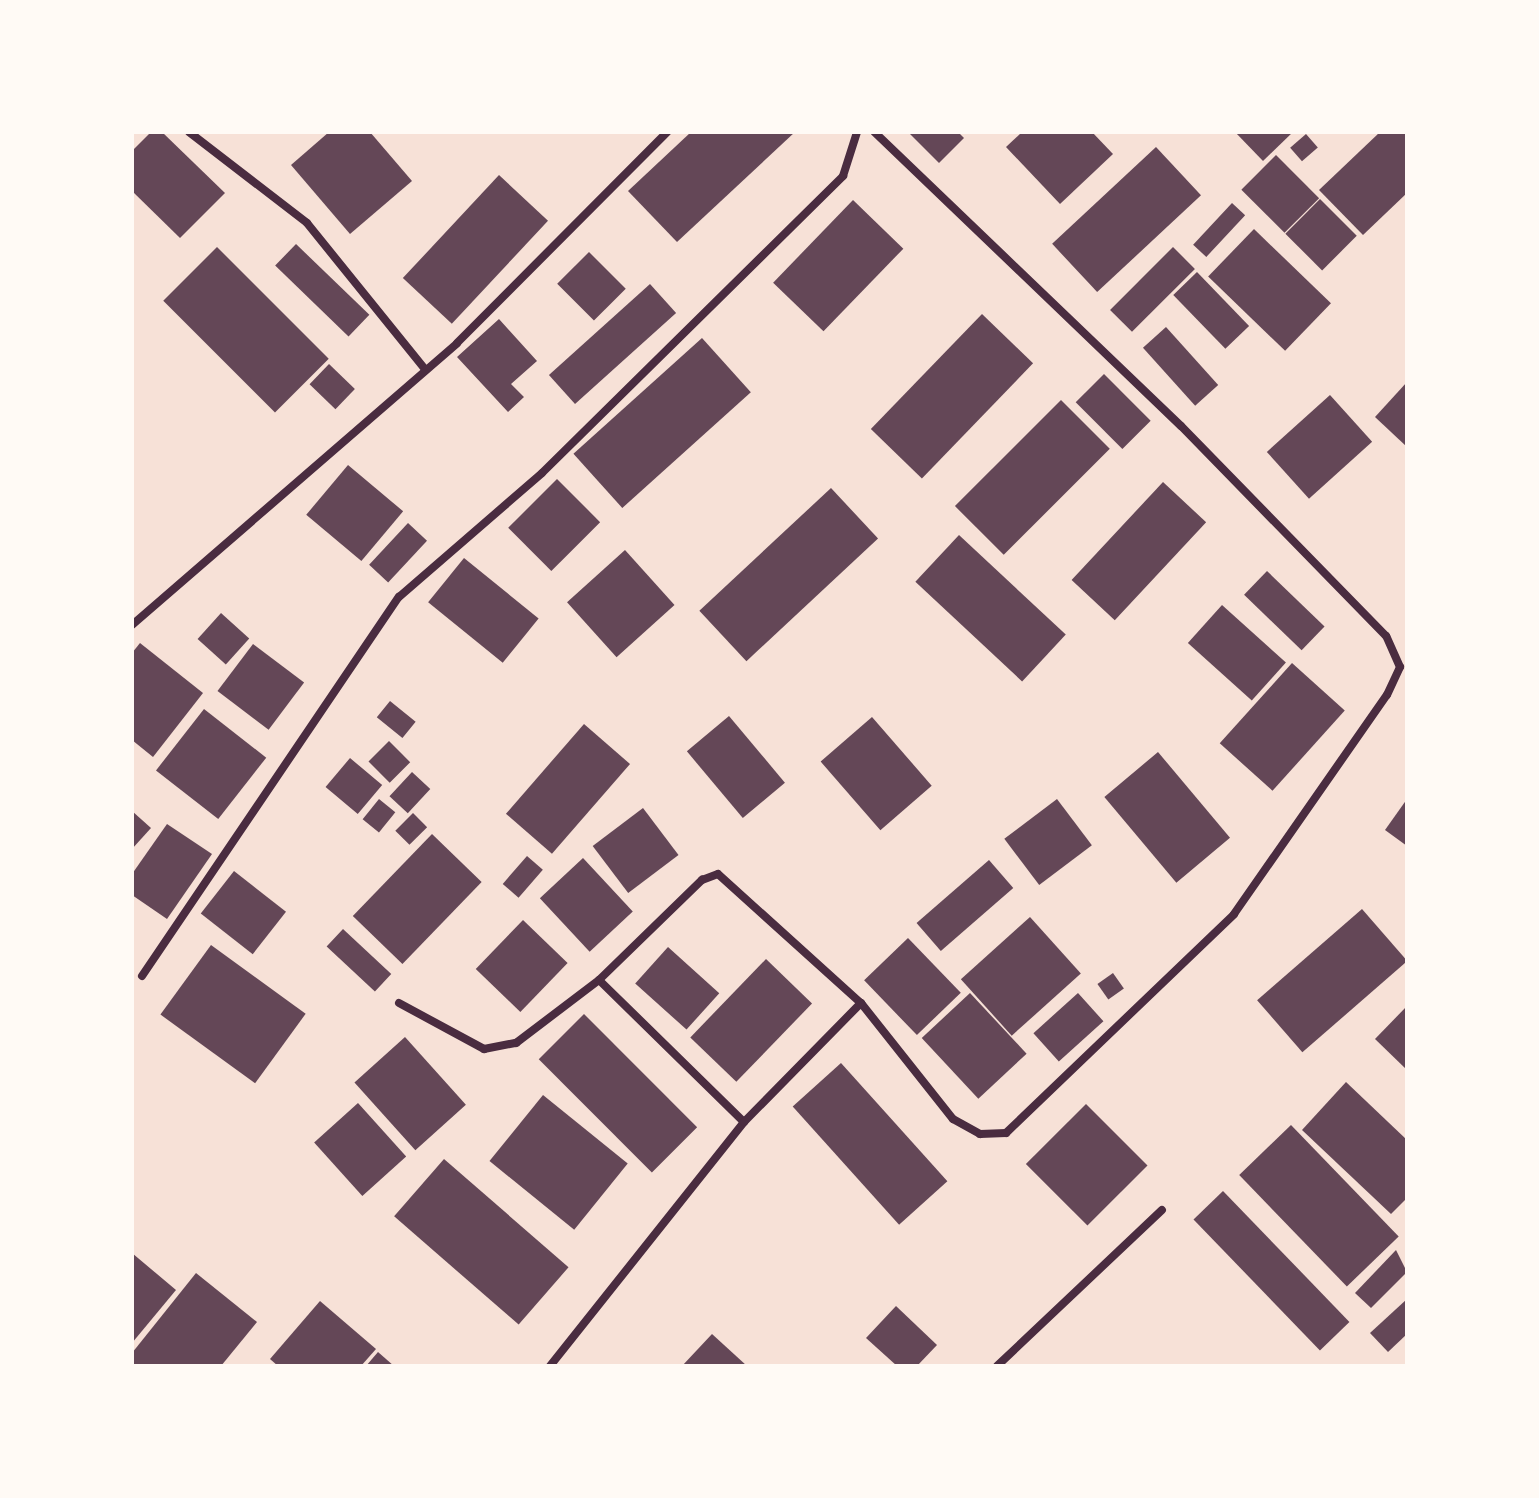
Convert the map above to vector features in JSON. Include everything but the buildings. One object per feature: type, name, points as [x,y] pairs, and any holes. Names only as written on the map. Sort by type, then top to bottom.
[{"type":"street","points":[[189,132],[307,223],[425,369]]},
{"type":"street","points":[[132,625],[425,369],[667,132]]},
{"type":"street","points":[[142,976],[399,597],[542,473],[801,219],[843,176],[857,132]]},
{"type":"street","points":[[399,1003],[484,1049],[516,1043],[599,980],[702,880],[718,874],[861,1003],[953,1119],[980,1134],[1006,1133],[1234,914],[1400,667],[1386,636],[1181,426],[874,132]]},
{"type":"street","points":[[599,980],[744,1122]]},
{"type":"street","points":[[550,1366],[744,1122],[861,1003]]},
{"type":"street","points":[[997,1366],[1162,1210]]}]
